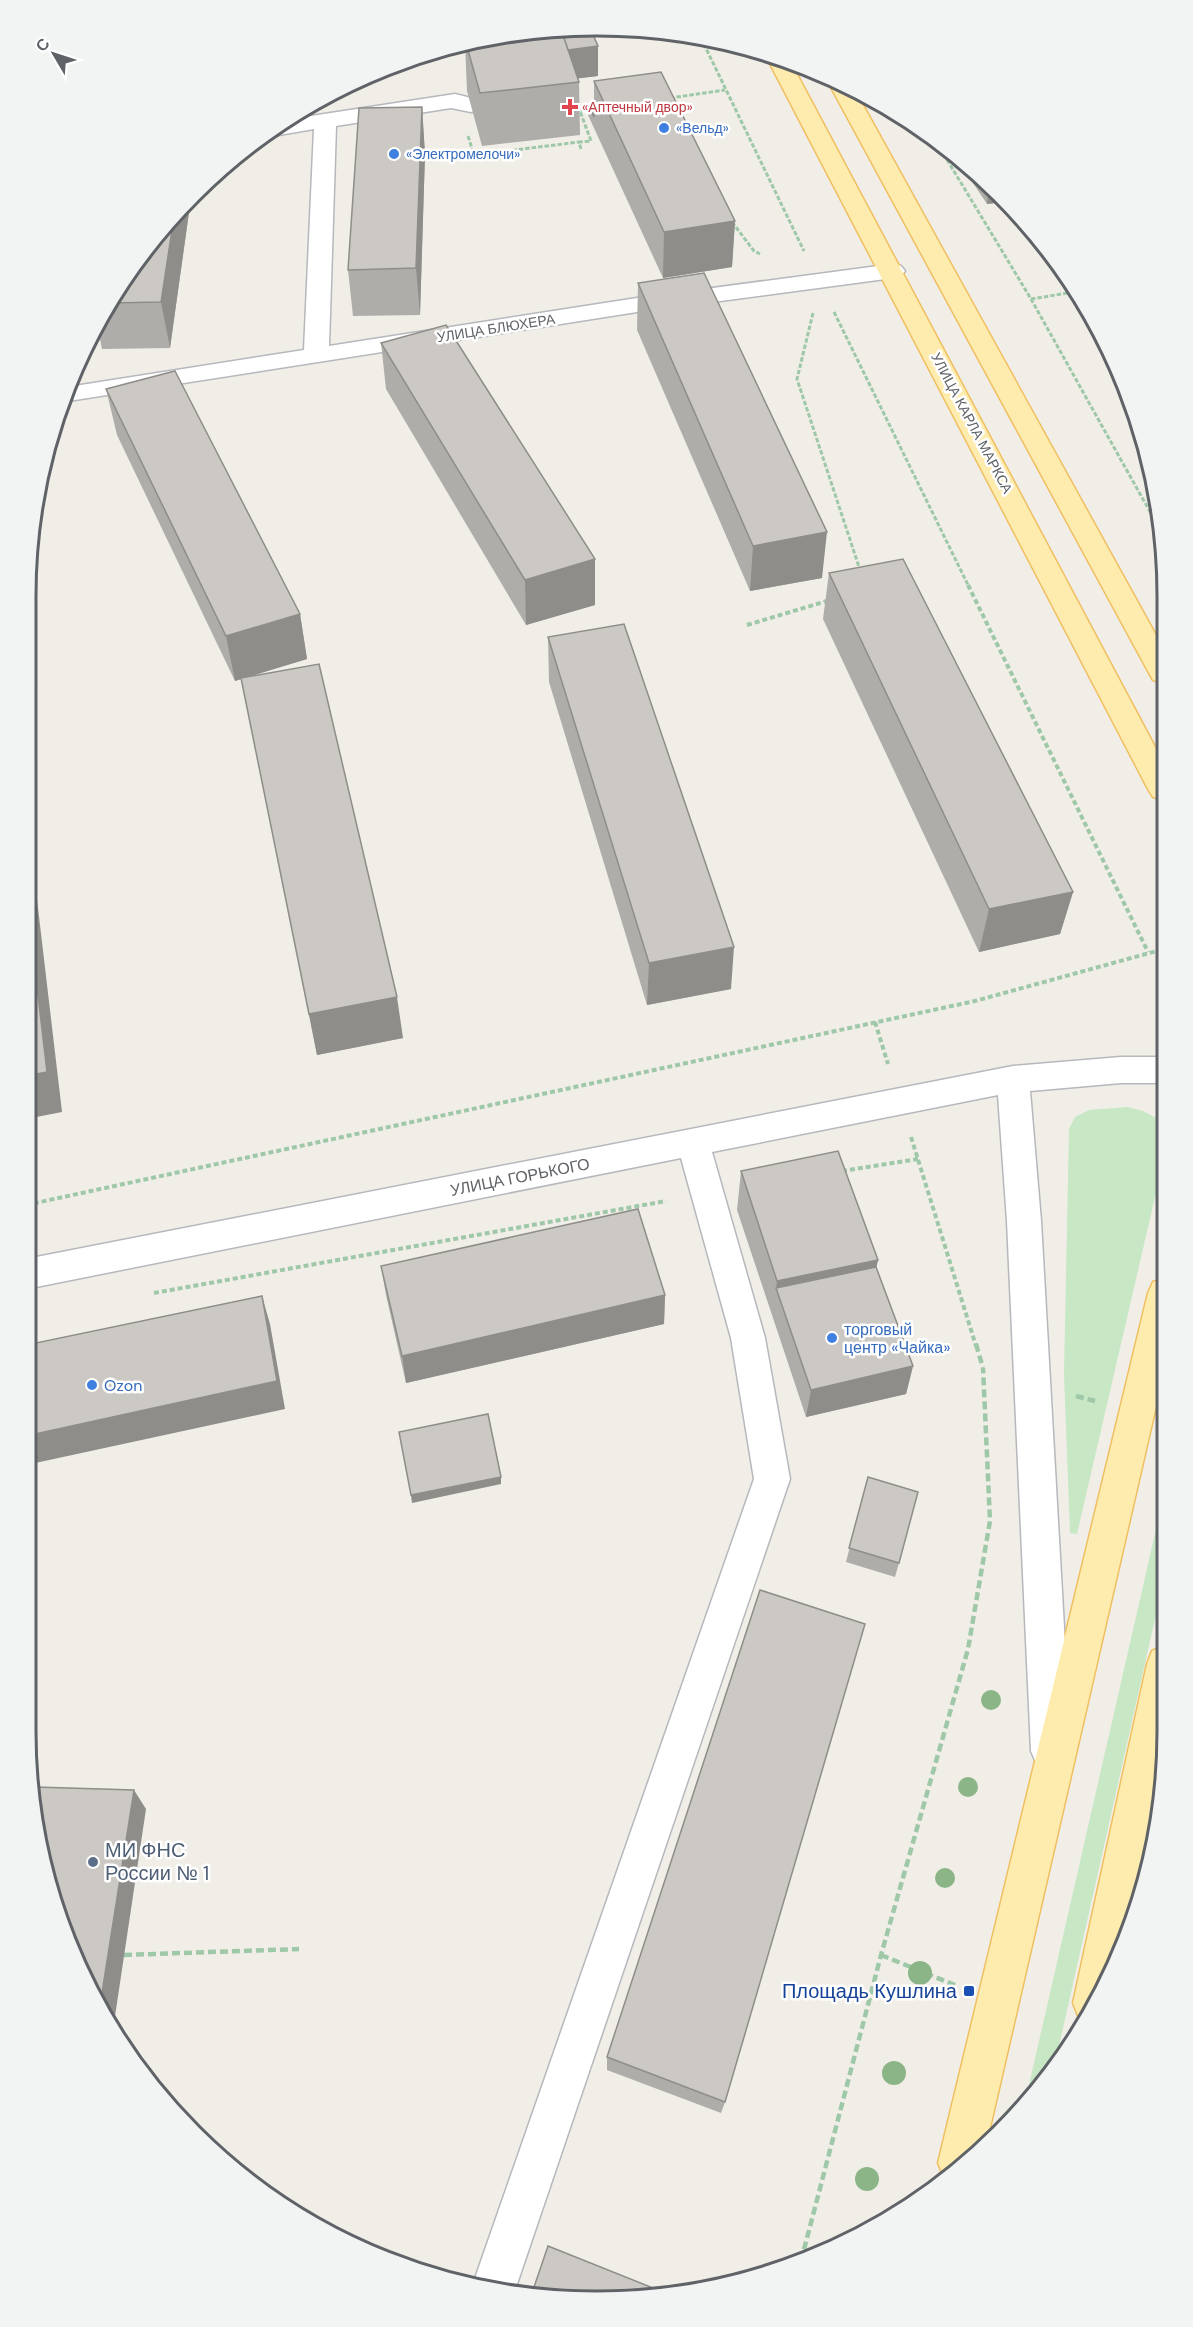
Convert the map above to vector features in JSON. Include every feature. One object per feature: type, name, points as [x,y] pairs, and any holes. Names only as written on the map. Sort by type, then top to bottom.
[{"type":"main road","name":"УЛИЦА КАРЛА МАРКСА","points":[[784,69],[893,270],[1157,777]]},
{"type":"main road","points":[[846,95],[1157,662]]},
{"type":"main road","points":[[962,2155],[1157,1328]]},
{"type":"main road","points":[[1100,1977],[1157,1706]]},
{"type":"street","points":[[293,125],[455,100],[465,104]]},
{"type":"street","points":[[316,356],[325,121]]},
{"type":"street","name":"УЛИЦА БЛЮХЕРА","points":[[75,394],[637,305],[819,282],[893,270]]},
{"type":"street","name":"УЛИЦА ГОРЬКОГО","points":[[36,1272],[1013,1079],[1121,1070],[1157,1071]]},
{"type":"street","points":[[1013,1079],[1033,1383],[1052,1772]]},
{"type":"street","points":[[496,2281],[772,1479],[748,1338],[693,1143]]},
{"type":"path","points":[[705,47],[1148,952]]},
{"type":"path","points":[[662,100],[725,90]]},
{"type":"path","points":[[465,104],[474,155],[591,141],[580,111],[601,108]]},
{"type":"path","points":[[579,142],[581,149]]},
{"type":"path","points":[[947,159],[1030,299],[1150,512]]},
{"type":"path","points":[[727,214],[754,251],[819,282]]},
{"type":"path","points":[[819,282],[797,380],[863,578]]},
{"type":"path","points":[[1030,299],[1068,293]]},
{"type":"path","points":[[747,625],[834,599]]},
{"type":"path","points":[[36,1203],[975,1001],[1157,950]]},
{"type":"path","points":[[804,2251],[881,1955],[968,1648],[990,1521],[983,1368],[875,1022]]},
{"type":"path","points":[[836,1172],[918,1159]]},
{"type":"path","points":[[143,1295],[707,1193]]},
{"type":"path","points":[[983,1368],[1137,1414]]},
{"type":"path","points":[[124,1955],[299,1948]]},
{"type":"path","points":[[881,1955],[958,1986]]},
{"type":"green space","points":[[1127,1107],[1143,1111],[1157,1118],[1157,1188],[1077,1534],[1070,1533],[1064,1374],[1069,1129],[1075,1117],[1089,1110]]},
{"type":"green space","points":[[1157,1525],[1157,1610],[1059,2048],[1028,2087]]},
{"type":"building","points":[[594,36],[598,46],[568,50],[564,37]]},
{"type":"building","points":[[564,37],[579,82],[480,93],[468,51],[523,41]]},
{"type":"building","points":[[661,72],[735,221],[664,232],[594,81]]},
{"type":"building","points":[[594,103],[594,117],[588,104]]},
{"type":"building","points":[[422,107],[416,268],[348,270],[359,108]]},
{"type":"building","points":[[172,231],[161,302],[119,303]]},
{"type":"building","points":[[704,273],[827,532],[753,546],[638,283]]},
{"type":"building","points":[[446,325],[595,559],[525,580],[381,343]]},
{"type":"building","points":[[175,371],[300,614],[226,636],[106,389]]},
{"type":"building","points":[[903,559],[1073,892],[989,909],[829,573]]},
{"type":"building","points":[[624,624],[734,947],[649,963],[548,637]]},
{"type":"building","points":[[319,664],[397,997],[309,1014],[241,678]]},
{"type":"building","points":[[36,978],[47,1072],[36,1074]]},
{"type":"building","points":[[838,1151],[878,1260],[777,1281],[741,1171]]},
{"type":"building","points":[[638,1209],[665,1295],[402,1356],[381,1266]]},
{"type":"building","name":"торговый центр «Чайка»","points":[[876,1267],[913,1366],[811,1390],[776,1288]]},
{"type":"building","points":[[262,1296],[277,1381],[36,1434],[36,1343]]},
{"type":"building","points":[[488,1414],[501,1477],[411,1495],[399,1432]]},
{"type":"building","points":[[868,1477],[918,1492],[899,1563],[849,1548]]},
{"type":"building","points":[[760,1590],[865,1624],[725,2102],[607,2057]]},
{"type":"building","name":"МИ ФНС России № 1","points":[[39,1787],[134,1790],[102,1993],[79,1945],[55,1876]]},
{"type":"building","points":[[548,2246],[653,2288],[596,2291],[534,2287]]},
{"type":"place","name":"«Аптечный двор»","points":[[570,107]]},
{"type":"place","name":"«Вельд»","points":[[664,128]]},
{"type":"place","name":"«Электромелочи»","points":[[394,154]]},
{"type":"place","name":"торговый центр «Чайка»","points":[[832,1338]]},
{"type":"place","name":"Ozon","points":[[92,1385]]},
{"type":"place","name":"МИ ФНС России № 1","points":[[93,1862]]},
{"type":"place","name":"Площадь Кушлина","points":[[969,1991]]}]
